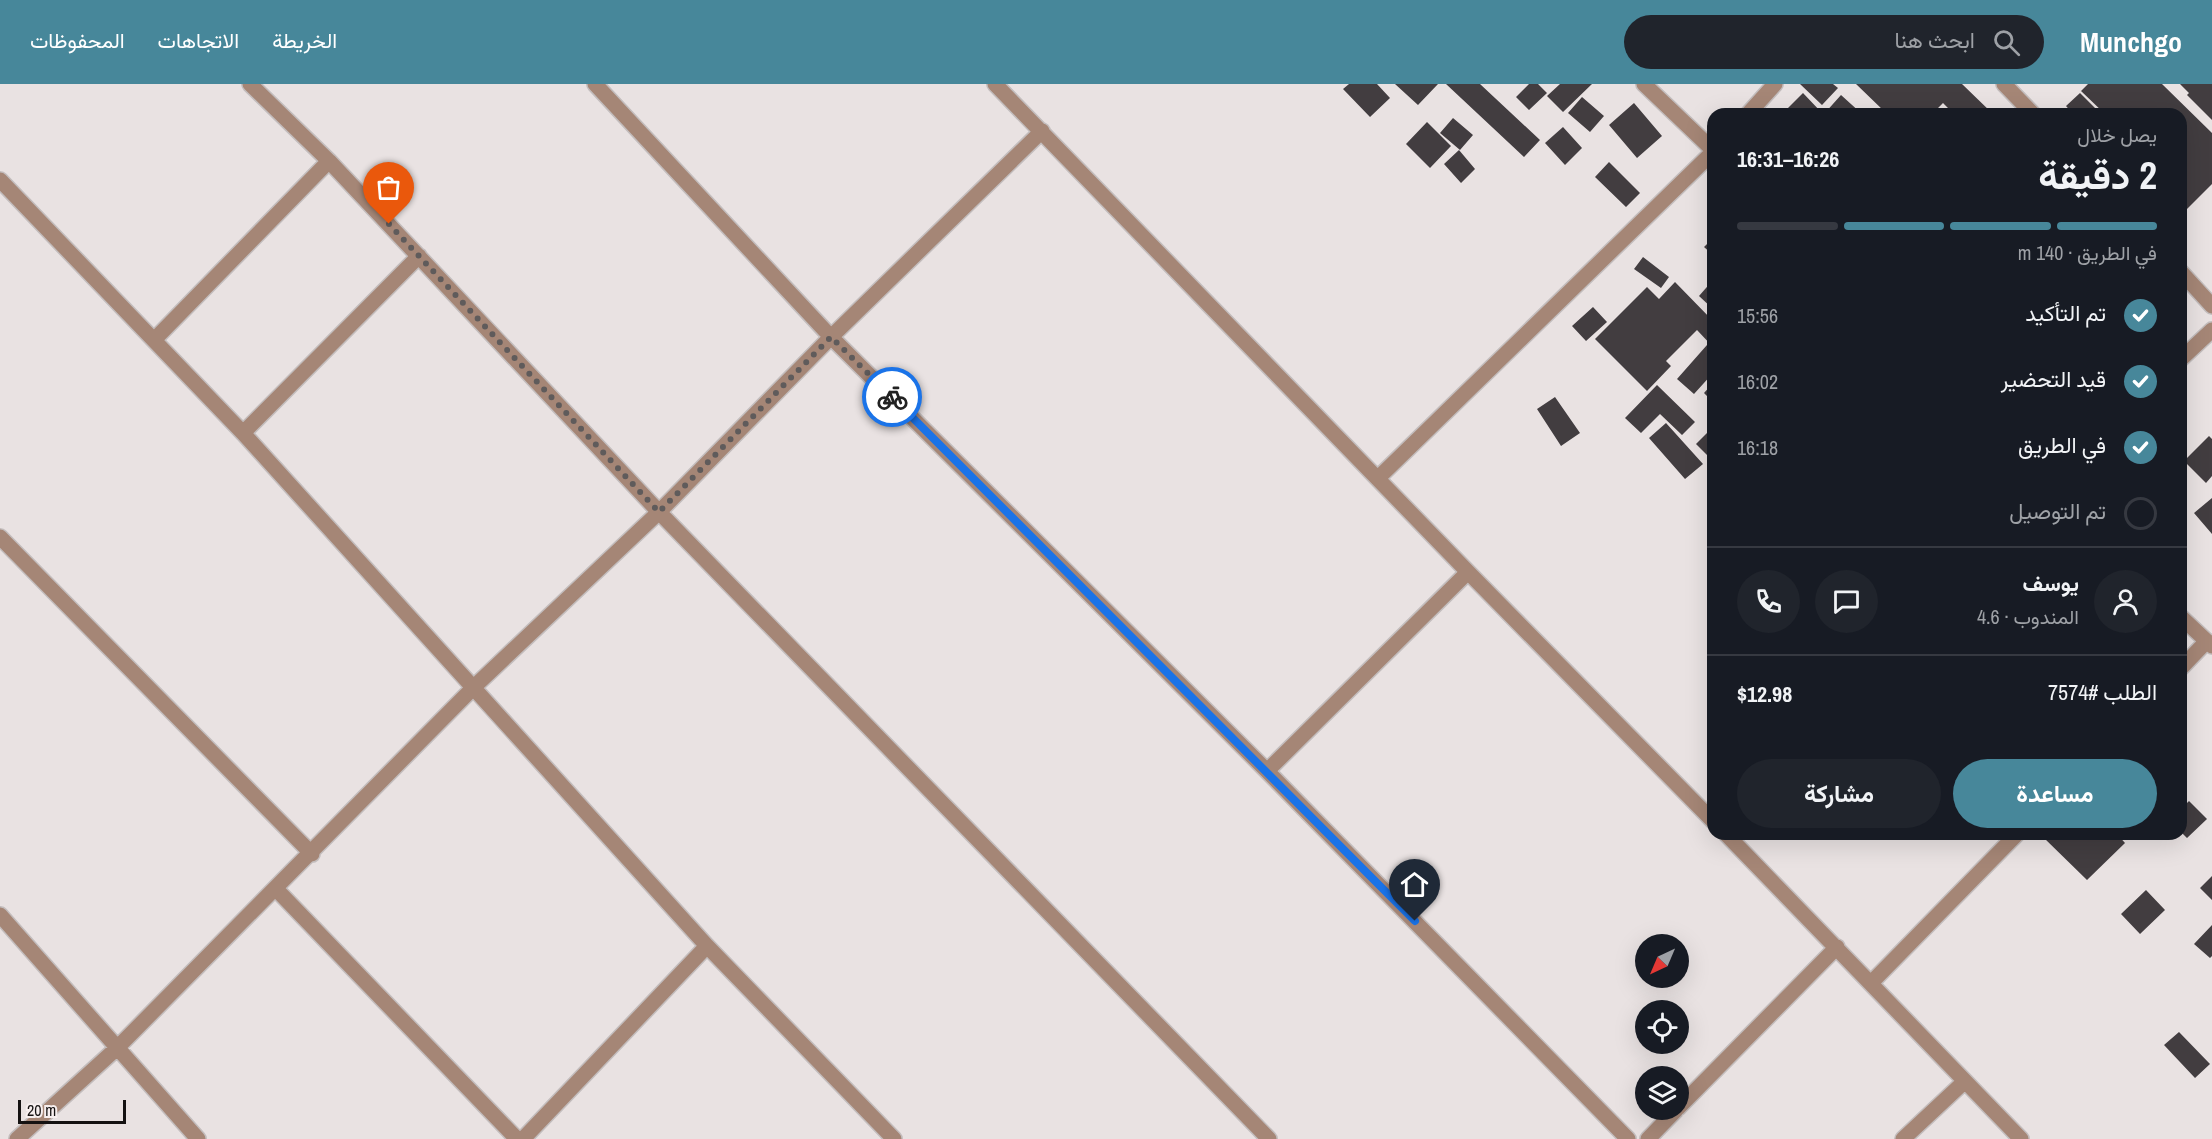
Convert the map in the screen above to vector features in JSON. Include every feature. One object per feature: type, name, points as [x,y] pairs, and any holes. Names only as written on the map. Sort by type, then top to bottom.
[{"type":"street","points":[[250,84],[329,161],[659,512],[1269,1139]]},
{"type":"street","points":[[595,84],[831,337],[1267,771],[1628,1139]]},
{"type":"street","points":[[995,84],[1467,572],[1707,815]]},
{"type":"street","points":[[1644,84],[1707,145]]},
{"type":"street","points":[[1753,108],[1775,84]]},
{"type":"street","points":[[2004,84],[2027,108]]},
{"type":"street","points":[[18,1139],[117,1048],[312,854],[474,686],[659,512],[831,337],[1042,131]]},
{"type":"street","points":[[1378,478],[1707,157]]},
{"type":"street","points":[[154,340],[329,161]]},
{"type":"street","points":[[0,180],[243,433],[707,946],[894,1139]]},
{"type":"street","points":[[243,433],[419,256]]},
{"type":"street","points":[[2187,279],[2212,306]]},
{"type":"street","points":[[2187,353],[2212,330]]},
{"type":"street","points":[[0,537],[312,854]]},
{"type":"street","points":[[1267,771],[1467,572]]},
{"type":"street","points":[[2187,623],[2209,644],[2187,663]]},
{"type":"street","points":[[1732,840],[2020,1139]]},
{"type":"street","points":[[1871,983],[2012,840]]},
{"type":"street","points":[[276,890],[518,1139]]},
{"type":"street","points":[[0,915],[198,1139]]},
{"type":"street","points":[[524,1139],[707,946]]},
{"type":"street","points":[[1689,1097],[1837,947]]},
{"type":"street","points":[[1903,1139],[1964,1082]]},
{"type":"street","points":[[1648,1139],[1666,1120]]},
{"type":"building","points":[[1349,84],[1377,84],[1390,98],[1370,117],[1343,89]]},
{"type":"building","points":[[1395,84],[1438,84],[1418,105]]},
{"type":"building","points":[[1446,84],[1480,84],[1540,140],[1524,157]]},
{"type":"building","points":[[1529,84],[1538,84],[1547,93],[1529,110],[1516,97]]},
{"type":"building","points":[[1560,84],[1592,84],[1563,112],[1547,96]]},
{"type":"building","points":[[1800,84],[1833,84],[1838,88],[1822,105]]},
{"type":"building","points":[[1856,84],[1962,84],[1987,108],[1948,108],[1943,103],[1938,108],[1881,108]]},
{"type":"building","points":[[2088,84],[2162,84],[2186,108],[2099,108],[2081,91]]},
{"type":"building","points":[[2180,84],[2212,84],[2212,120],[2187,95],[2189,93]]},
{"type":"building","points":[[1803,93],[1817,108],[1788,108]]},
{"type":"building","points":[[2080,93],[2095,108],[2068,108],[2066,106]]},
{"type":"building","points":[[1841,95],[1855,108],[1829,108]]},
{"type":"building","points":[[1582,97],[1604,116],[1590,132],[1568,113]]},
{"type":"building","points":[[1634,103],[1662,136],[1637,158],[1609,125]]},
{"type":"building","points":[[2187,108],[2212,133],[2212,184],[2187,209]]},
{"type":"building","points":[[1453,118],[1473,135],[1460,150],[1440,133]]},
{"type":"building","points":[[1427,122],[1451,146],[1430,168],[1406,144]]},
{"type":"building","points":[[1563,127],[1582,148],[1565,165],[1545,143]]},
{"type":"building","points":[[1459,150],[1475,169],[1461,183],[1444,164]]},
{"type":"building","points":[[1609,162],[1640,193],[1626,207],[1595,177]]},
{"type":"building","points":[[1643,257],[1669,277],[1661,288],[1634,269]]},
{"type":"building","points":[[1675,282],[1707,315],[1707,341],[1697,330],[1666,361],[1671,366],[1647,391],[1595,339],[1647,287],[1659,299]]},
{"type":"building","points":[[1707,287],[1707,303],[1699,296]]},
{"type":"building","points":[[1593,307],[1607,322],[1586,341],[1572,326]]},
{"type":"building","points":[[1707,345],[1707,380],[1694,394],[1677,379]]},
{"type":"building","points":[[1657,385],[1695,422],[1682,435],[1660,414],[1641,433],[1625,418]]},
{"type":"building","points":[[1555,397],[1580,433],[1561,446],[1537,409]]},
{"type":"building","points":[[1666,423],[1703,464],[1685,479],[1649,438]]},
{"type":"building","points":[[1707,433],[1707,455],[1696,444]]},
{"type":"building","points":[[2209,436],[2212,439],[2212,476],[2206,483],[2187,464],[2187,458]]},
{"type":"building","points":[[2212,498],[2212,534],[2194,513]]},
{"type":"building","points":[[2189,801],[2207,819],[2187,838],[2187,803]]},
{"type":"building","points":[[2046,840],[2122,840],[2125,843],[2087,880]]},
{"type":"building","points":[[2212,876],[2212,900],[2200,888]]},
{"type":"building","points":[[2146,890],[2165,910],[2140,934],[2121,914]]},
{"type":"building","points":[[2212,925],[2212,956],[2210,958],[2194,944]]},
{"type":"building","points":[[2179,1032],[2210,1064],[2195,1078],[2164,1045]]},
{"type":"way so far","points":[[389,224],[659,512],[831,337],[892,397]]},
{"type":"route","points":[[892,397],[1415,921]]}]
